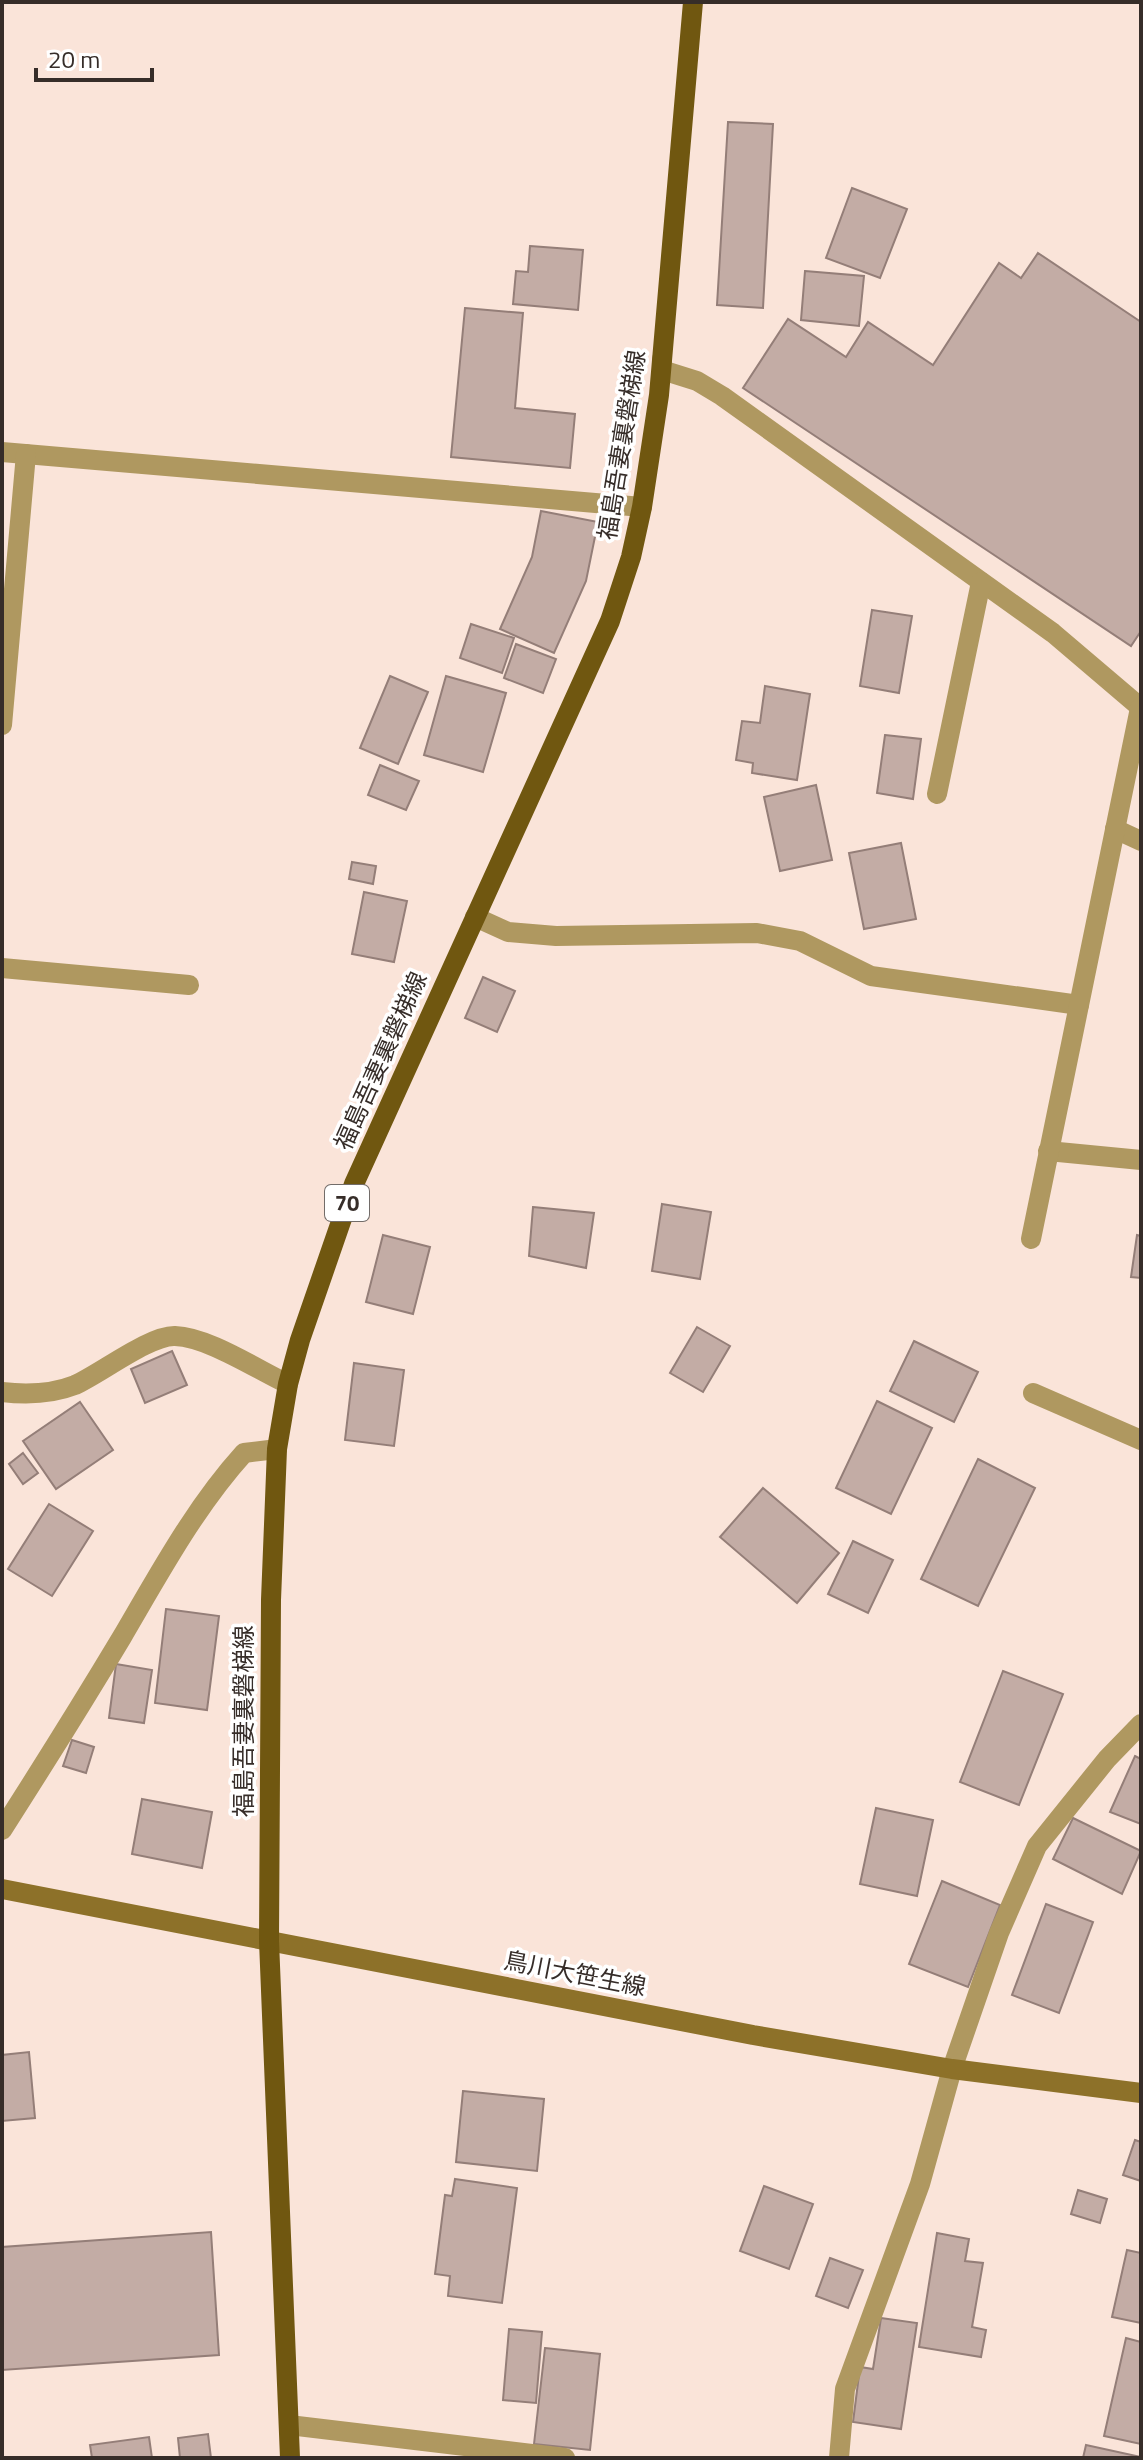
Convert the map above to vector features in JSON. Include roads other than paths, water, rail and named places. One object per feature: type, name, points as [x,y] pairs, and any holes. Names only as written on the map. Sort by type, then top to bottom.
[{"type":"main road","name":"福島吾妻裏磐梯線","points":[[290,2458],[269,1941],[271,1600],[277,1449],[288,1384],[300,1340],[354,1184],[610,621],[631,557],[642,507],[662,359],[693,2]]},
{"type":"street","points":[[662,359],[662,370],[697,381],[722,396],[1053,633],[1141,708],[1031,1239]]},
{"type":"street","points":[[2,452],[642,507]]},
{"type":"street","points":[[2,725],[26,454]]},
{"type":"street","points":[[937,794],[981,582]]},
{"type":"street","points":[[1115,829],[1141,841]]},
{"type":"street","points":[[475,917],[508,932],[556,936],[757,933],[800,941],[871,976],[1079,1005]]},
{"type":"street","points":[[2,968],[189,985]]},
{"type":"street","points":[[1048,1151],[1141,1160]]},
{"type":"street","points":[[2,1392],[54,1392],[76,1384],[149,1343],[172,1335],[202,1341],[288,1384]]},
{"type":"street","points":[[1033,1393],[1141,1440]]},
{"type":"street","points":[[2,1830],[67,1729],[159,1574],[223,1477],[244,1453],[277,1449]]},
{"type":"street","points":[[839,2458],[845,2389],[920,2184],[952,2069],[999,1933],[1037,1846],[1107,1759],[1141,1724]]},
{"type":"street","name":"鳥川大笹生線","points":[[2,1889],[753,2035],[952,2069],[1141,2093]]},
{"type":"street","points":[[289,2425],[565,2458]]}]
